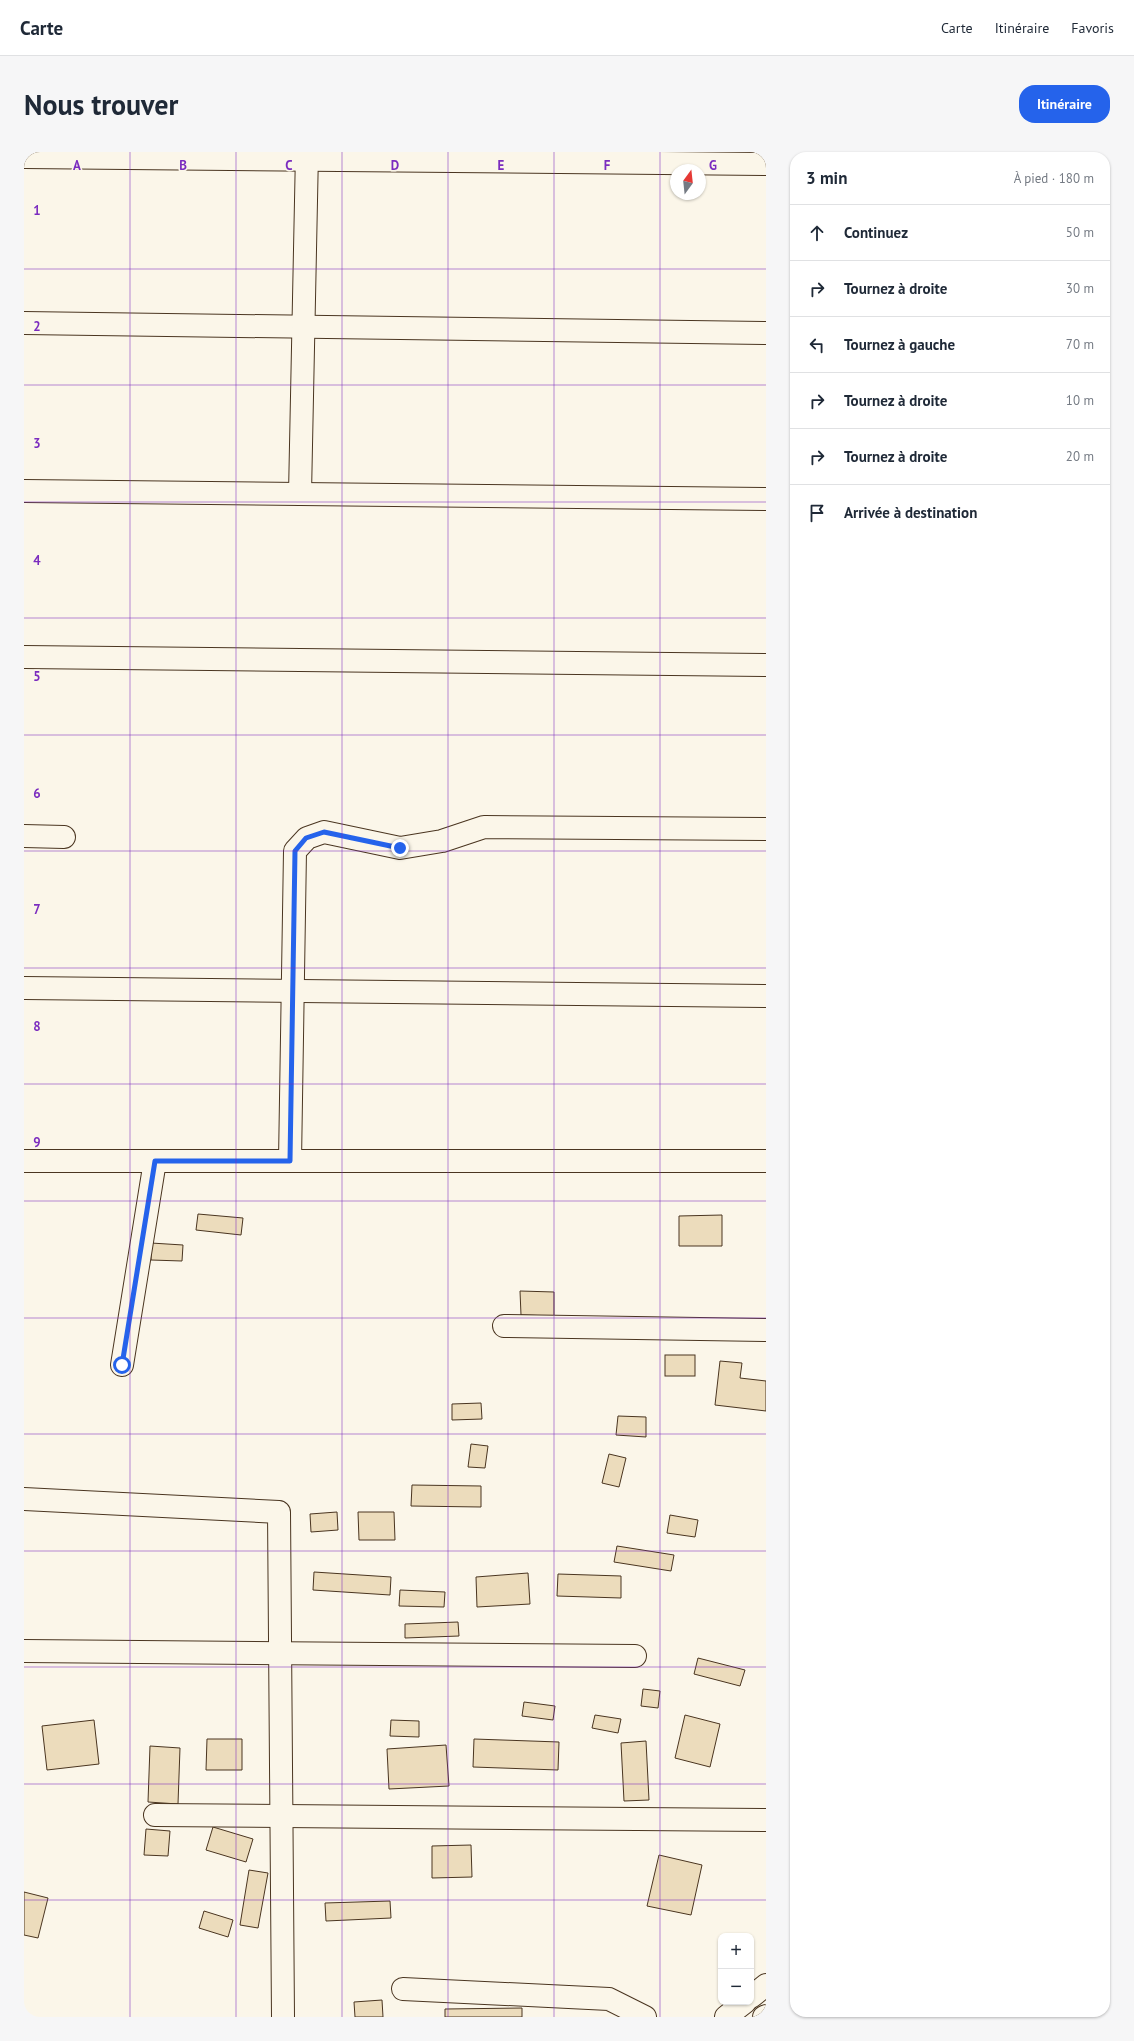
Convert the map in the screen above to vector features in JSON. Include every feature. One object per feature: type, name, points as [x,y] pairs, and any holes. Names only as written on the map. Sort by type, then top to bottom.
[{"type":"street","points":[[300,494],[307,156]]},
{"type":"street","points":[[24,157],[307,156],[766,164]]},
{"type":"street","points":[[24,323],[766,333]]},
{"type":"street","points":[[24,491],[766,499]]},
{"type":"street","points":[[24,657],[766,665]]},
{"type":"street","points":[[290,1161],[295,851],[306,838],[324,832],[400,848],[442,841],[484,827],[766,829]]},
{"type":"street","points":[[24,836],[64,837]]},
{"type":"street","points":[[24,988],[766,996]]},
{"type":"street","points":[[24,1161],[766,1161]]},
{"type":"street","points":[[122,1365],[155,1161]]},
{"type":"street","points":[[504,1326],[766,1330]]},
{"type":"street","points":[[24,1499],[279,1512],[283,2017]]},
{"type":"street","points":[[24,1651],[635,1656]]},
{"type":"street","points":[[155,1815],[766,1820]]},
{"type":"street","points":[[754,1995],[766,1985]]},
{"type":"street","points":[[403,1989],[609,1999],[645,2017]]},
{"type":"street","points":[[726,2017],[741,2005]]},
{"type":"building","points":[[198,1214],[243,1218],[241,1235],[196,1230]]},
{"type":"building","points":[[722,1215],[722,1246],[679,1246],[679,1216]]},
{"type":"building","points":[[151,1243],[183,1245],[182,1261],[151,1260]]},
{"type":"building","points":[[520,1291],[554,1292],[554,1316],[521,1315]]},
{"type":"building","points":[[665,1355],[695,1355],[695,1376],[665,1376]]},
{"type":"building","points":[[720,1361],[742,1363],[740,1378],[766,1381],[766,1411],[715,1405]]},
{"type":"building","points":[[481,1403],[482,1419],[452,1420],[452,1404]]},
{"type":"building","points":[[618,1416],[646,1417],[646,1437],[616,1435]]},
{"type":"building","points":[[471,1444],[488,1446],[485,1468],[468,1467]]},
{"type":"building","points":[[609,1454],[626,1458],[619,1487],[602,1483]]},
{"type":"building","points":[[412,1485],[481,1486],[481,1507],[411,1506]]},
{"type":"building","points":[[337,1512],[338,1530],[311,1532],[310,1514]]},
{"type":"building","points":[[358,1512],[394,1512],[395,1540],[359,1540]]},
{"type":"building","points":[[670,1515],[698,1520],[695,1537],[667,1533]]},
{"type":"building","points":[[617,1546],[674,1555],[671,1571],[614,1562]]},
{"type":"building","points":[[314,1572],[391,1577],[390,1595],[313,1590]]},
{"type":"building","points":[[528,1573],[530,1604],[477,1607],[476,1577]]},
{"type":"building","points":[[558,1574],[621,1576],[621,1598],[557,1596]]},
{"type":"building","points":[[400,1590],[445,1592],[444,1607],[399,1606]]},
{"type":"building","points":[[458,1622],[459,1636],[405,1638],[405,1624]]},
{"type":"building","points":[[698,1658],[745,1670],[740,1686],[694,1674]]},
{"type":"building","points":[[643,1689],[660,1691],[658,1708],[641,1706]]},
{"type":"building","points":[[524,1702],[555,1706],[553,1720],[522,1716]]},
{"type":"building","points":[[595,1715],[621,1719],[618,1733],[592,1728]]},
{"type":"building","points":[[685,1715],[720,1724],[710,1767],[675,1758]]},
{"type":"building","points":[[94,1720],[99,1764],[47,1770],[42,1726]]},
{"type":"building","points":[[391,1720],[419,1721],[419,1737],[390,1736]]},
{"type":"building","points":[[207,1739],[242,1739],[242,1770],[206,1770]]},
{"type":"building","points":[[474,1739],[559,1742],[558,1770],[473,1767]]},
{"type":"building","points":[[646,1741],[649,1800],[624,1801],[621,1743]]},
{"type":"building","points":[[446,1745],[449,1786],[389,1789],[387,1749]]},
{"type":"building","points":[[150,1746],[180,1748],[178,1804],[148,1802]]},
{"type":"building","points":[[213,1827],[253,1839],[246,1862],[206,1850]]},
{"type":"building","points":[[146,1829],[170,1831],[168,1856],[144,1855]]},
{"type":"building","points":[[471,1845],[472,1877],[432,1878],[432,1846]]},
{"type":"building","points":[[659,1855],[702,1865],[691,1915],[647,1906]]},
{"type":"building","points":[[249,1870],[268,1873],[258,1928],[240,1925]]},
{"type":"building","points":[[24,1892],[48,1898],[38,1938],[24,1935]]},
{"type":"building","points":[[390,1901],[391,1918],[326,1921],[325,1903]]},
{"type":"building","points":[[204,1911],[233,1920],[228,1937],[199,1928]]},
{"type":"building","points":[[382,2000],[383,2017],[355,2017],[354,2002]]},
{"type":"building","points":[[522,2008],[522,2017],[445,2017],[445,2009]]},
{"type":"route","points":[[122,1365],[155,1161],[290,1161],[295,851],[306,838],[324,832],[365,842],[400,848]]}]
